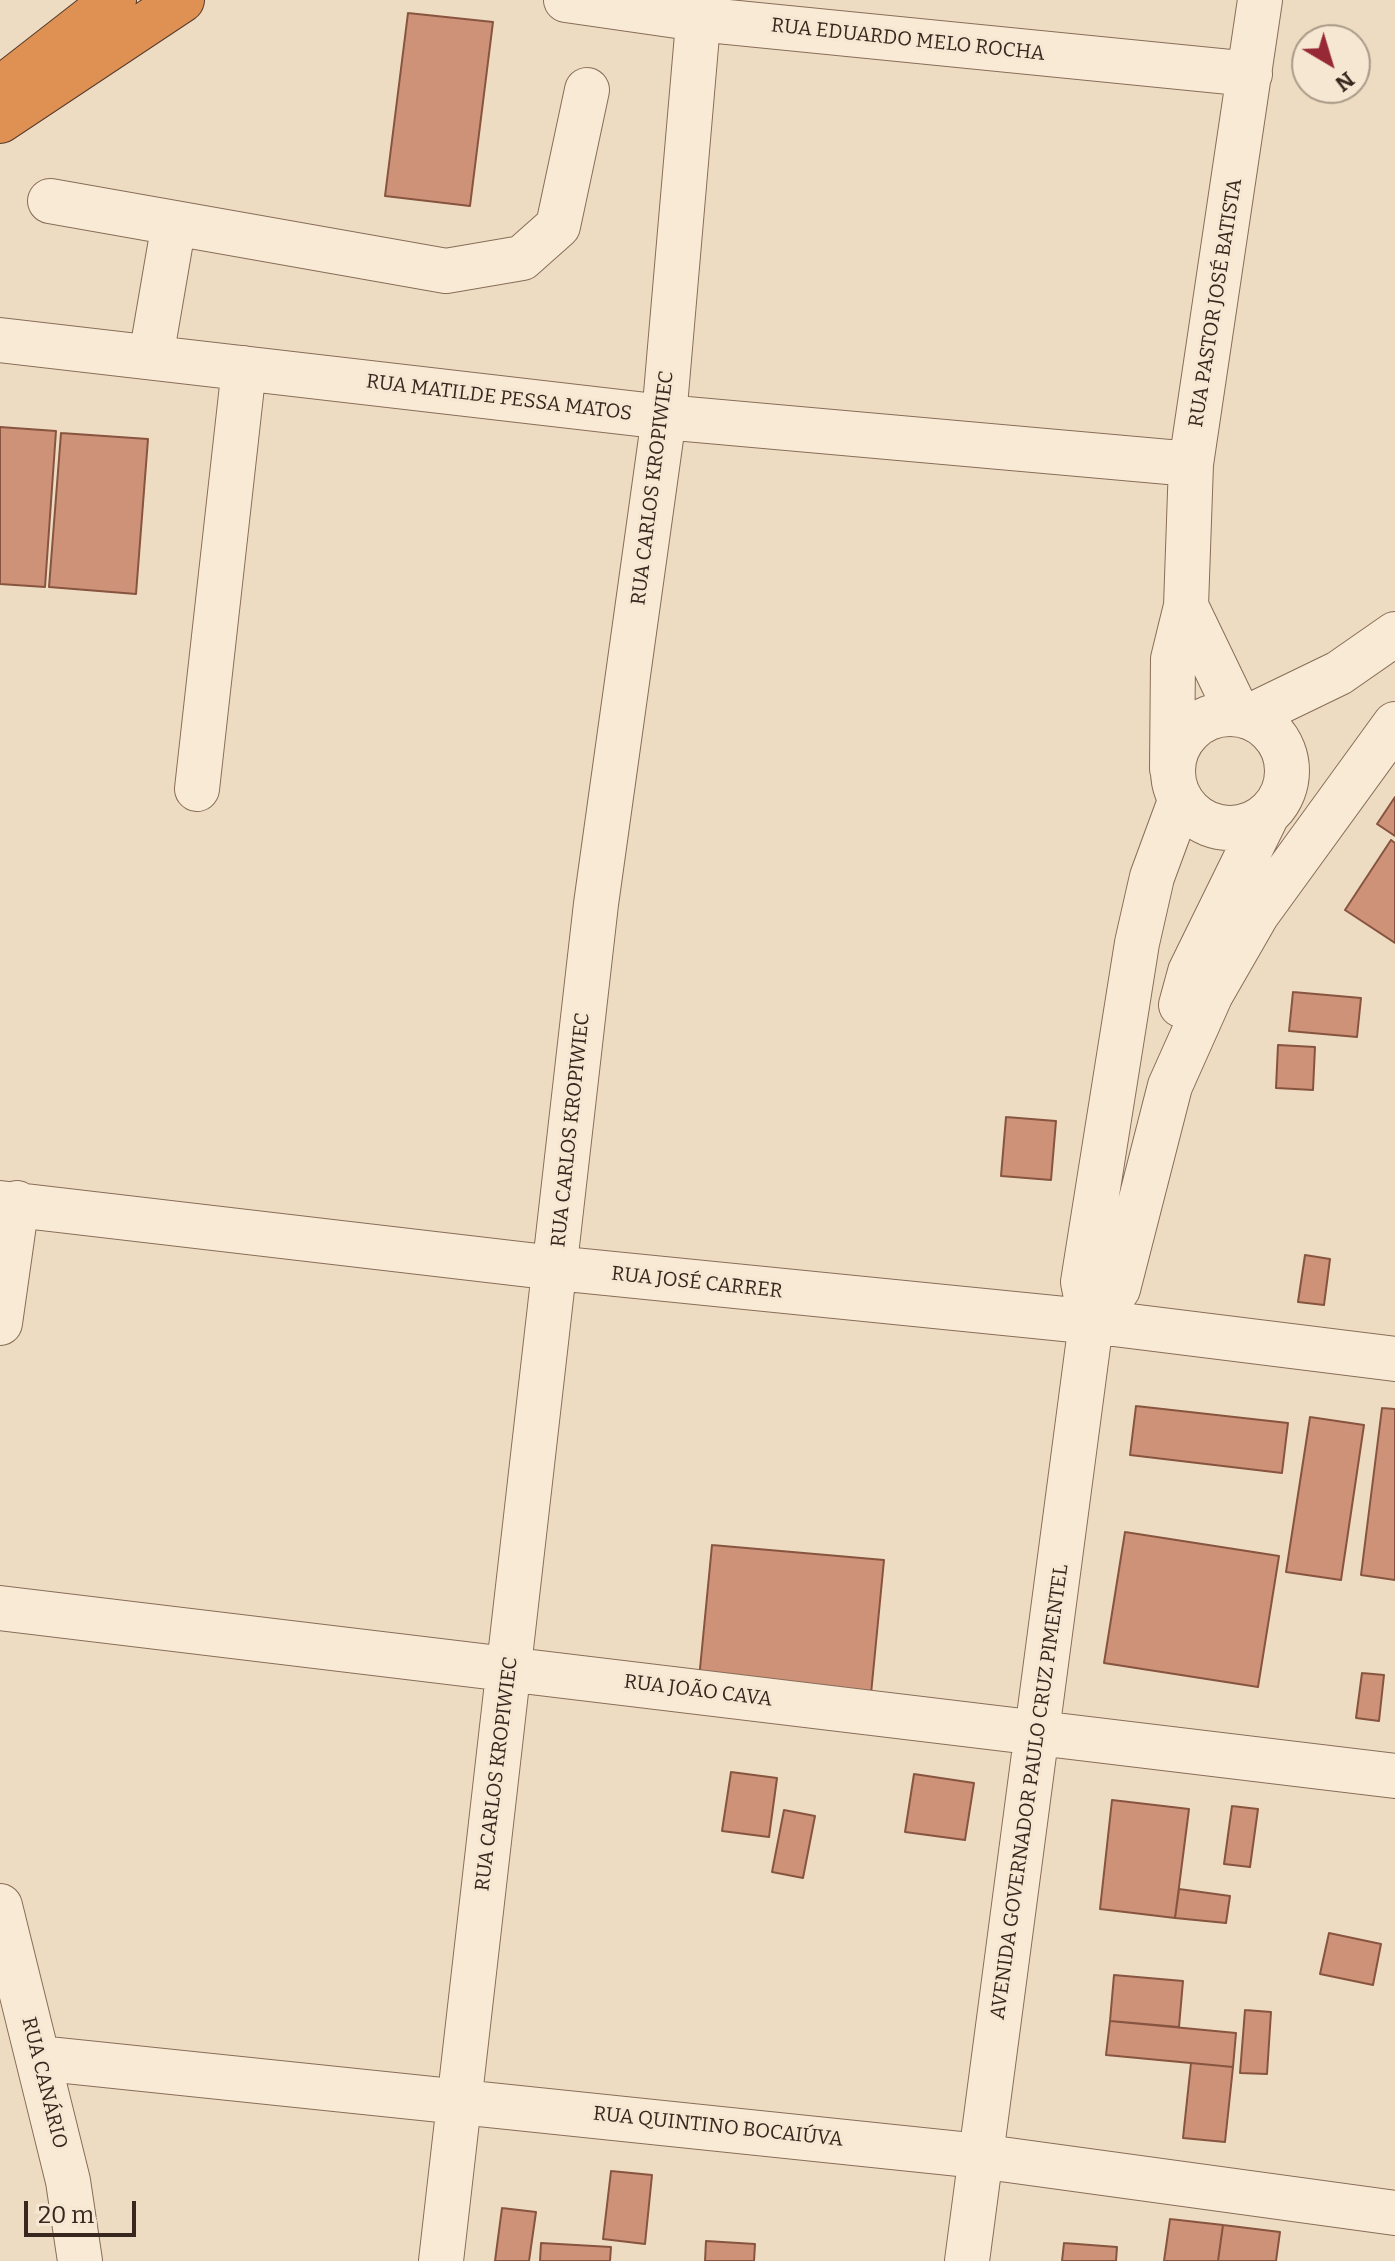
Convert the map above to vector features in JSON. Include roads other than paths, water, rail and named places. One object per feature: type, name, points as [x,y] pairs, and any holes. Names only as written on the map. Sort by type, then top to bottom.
[{"type":"highway","points":[[0,89],[114,0]]},
{"type":"highway","points":[[0,121],[182,0]]},
{"type":"street","name":"RUA EDUARDO MELO ROCHA","points":[[566,0],[699,9],[1250,74]]},
{"type":"street","name":"RUA PASTOR JOSÉ BATISTA","points":[[1176,785],[1173,659],[1186,606],[1191,464],[1260,0]]},
{"type":"street","name":"RUA CARLOS KROPIWIEC","points":[[441,2261],[596,904],[664,417],[699,9]]},
{"type":"street","points":[[50,201],[446,271],[522,258],[558,226],[587,90]]},
{"type":"street","points":[[151,357],[174,223]]},
{"type":"street","name":"RUA MATILDE PESSA MATOS","points":[[0,340],[664,417],[1191,464]]},
{"type":"street","points":[[197,789],[244,368]]},
{"type":"street","name":"RUA PASTOR JOSÉ BATISTA","points":[[1186,606],[1243,716]]},
{"type":"street","points":[[1326,817],[1275,804],[1236,829],[1204,824],[1176,785],[1178,747],[1193,728],[1214,716],[1243,716],[1339,673],[1395,634]]},
{"type":"street","points":[[1170,1086],[1174,1030],[1190,972],[1275,804],[1288,767],[1282,745],[1268,728],[1243,716]]},
{"type":"street","points":[[1091,1323],[1118,1289],[1170,1086],[1211,994],[1257,914],[1395,724]]},
{"type":"street","name":"AVENIDA GOVERNADOR PAULO CRUZ PIMENTEL","points":[[967,2261],[1091,1323],[1083,1282],[1137,943],[1176,785]]},
{"type":"street","points":[[0,1323],[8,1203]]},
{"type":"street","name":"RUA JOSÉ CARRER","points":[[8,1203],[555,1268],[1091,1323],[1395,1359]]},
{"type":"street","name":"RUA JOÃO CAVA","points":[[0,1608],[1395,1776]]},
{"type":"street","name":"RUA CANÁRIO","points":[[0,1906],[68,2181],[80,2261]]},
{"type":"street","name":"RUA QUINTINO BOCAIÚVA","points":[[38,2058],[979,2156],[1395,2213]]}]
